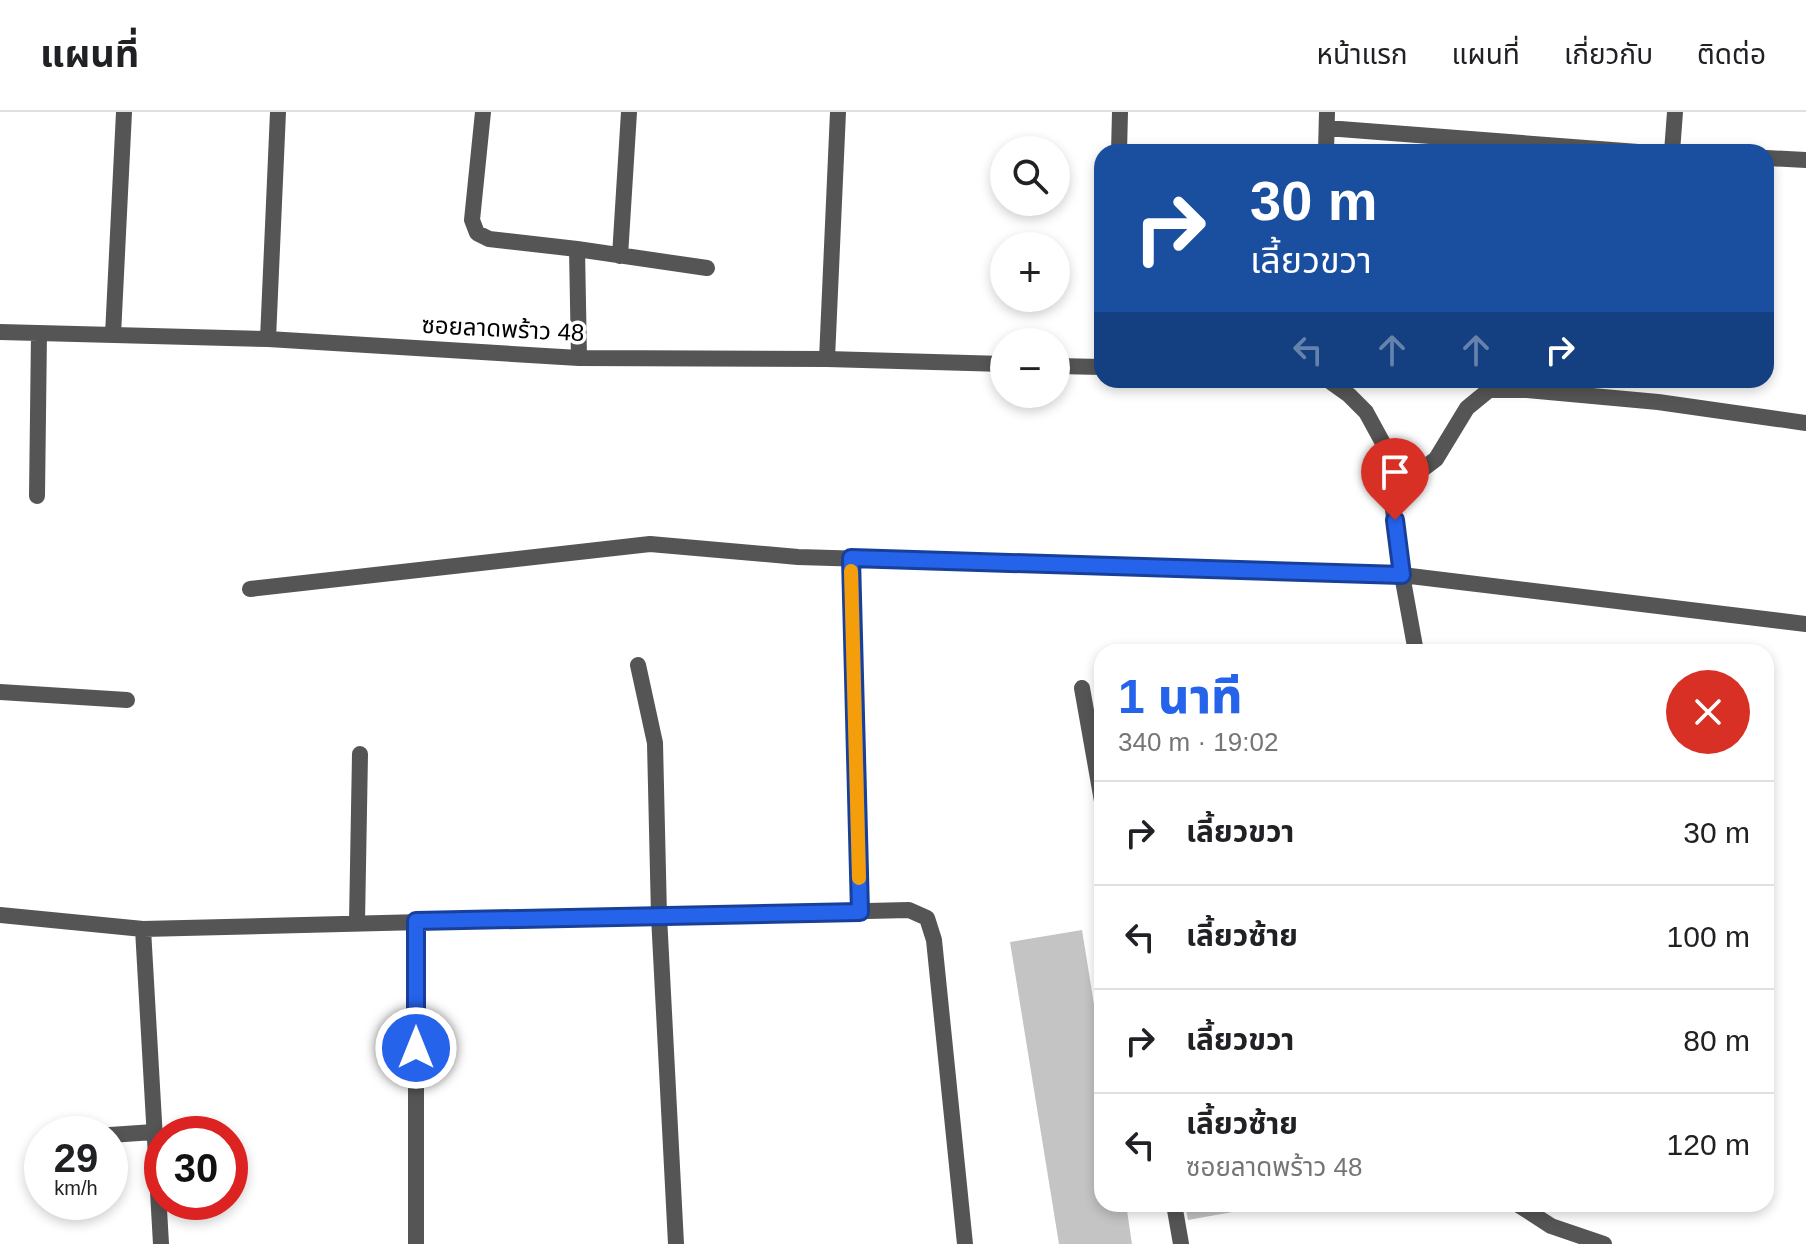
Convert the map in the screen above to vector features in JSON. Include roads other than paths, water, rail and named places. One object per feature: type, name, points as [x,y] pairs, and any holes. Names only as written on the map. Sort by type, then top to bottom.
[{"type":"street","points":[[113,335],[124,112]]},
{"type":"street","points":[[268,339],[278,112]]},
{"type":"street","points":[[483,112],[472,220],[477,233],[489,239],[707,268]]},
{"type":"street","points":[[620,256],[629,112]]},
{"type":"street","points":[[827,359],[838,112]]},
{"type":"street","points":[[1119,144],[1120,112]]},
{"type":"street","points":[[1673,144],[1675,112]]},
{"type":"street","points":[[1326,144],[1327,120],[1560,144]]},
{"type":"street","points":[[1774,158],[1806,160]]},
{"type":"street","points":[[577,249],[579,358]]},
{"type":"street","name":"ซอยลาดพร้าว 48","points":[[0,332],[268,339],[579,358],[990,364]]},
{"type":"street","points":[[37,496],[39,333]]},
{"type":"street","points":[[1070,366],[1094,367]]},
{"type":"street","points":[[1339,388],[1366,412],[1384,445],[1415,644]]},
{"type":"street","points":[[1391,493],[1436,459],[1467,408],[1489,390],[1527,390],[1658,402],[1806,423]]},
{"type":"street","points":[[250,589],[650,544],[798,557],[1402,575],[1806,624]]},
{"type":"street","points":[[851,558],[860,912]]},
{"type":"street","points":[[638,665],[655,743],[659,916],[676,1244]]},
{"type":"street","points":[[1082,688],[1094,756]]},
{"type":"street","points":[[0,692],[127,700]]},
{"type":"street","points":[[357,922],[360,754]]},
{"type":"street","points":[[0,915],[143,929],[909,910],[927,918],[934,940],[965,1244]]},
{"type":"street","points":[[416,921],[416,1244]]},
{"type":"street","points":[[143,929],[153,1116]]},
{"type":"street","points":[[1175,1212],[1181,1244]]},
{"type":"street","points":[[1529,1212],[1551,1226],[1604,1244]]},
{"type":"street","points":[[160,1220],[161,1244]]}]
